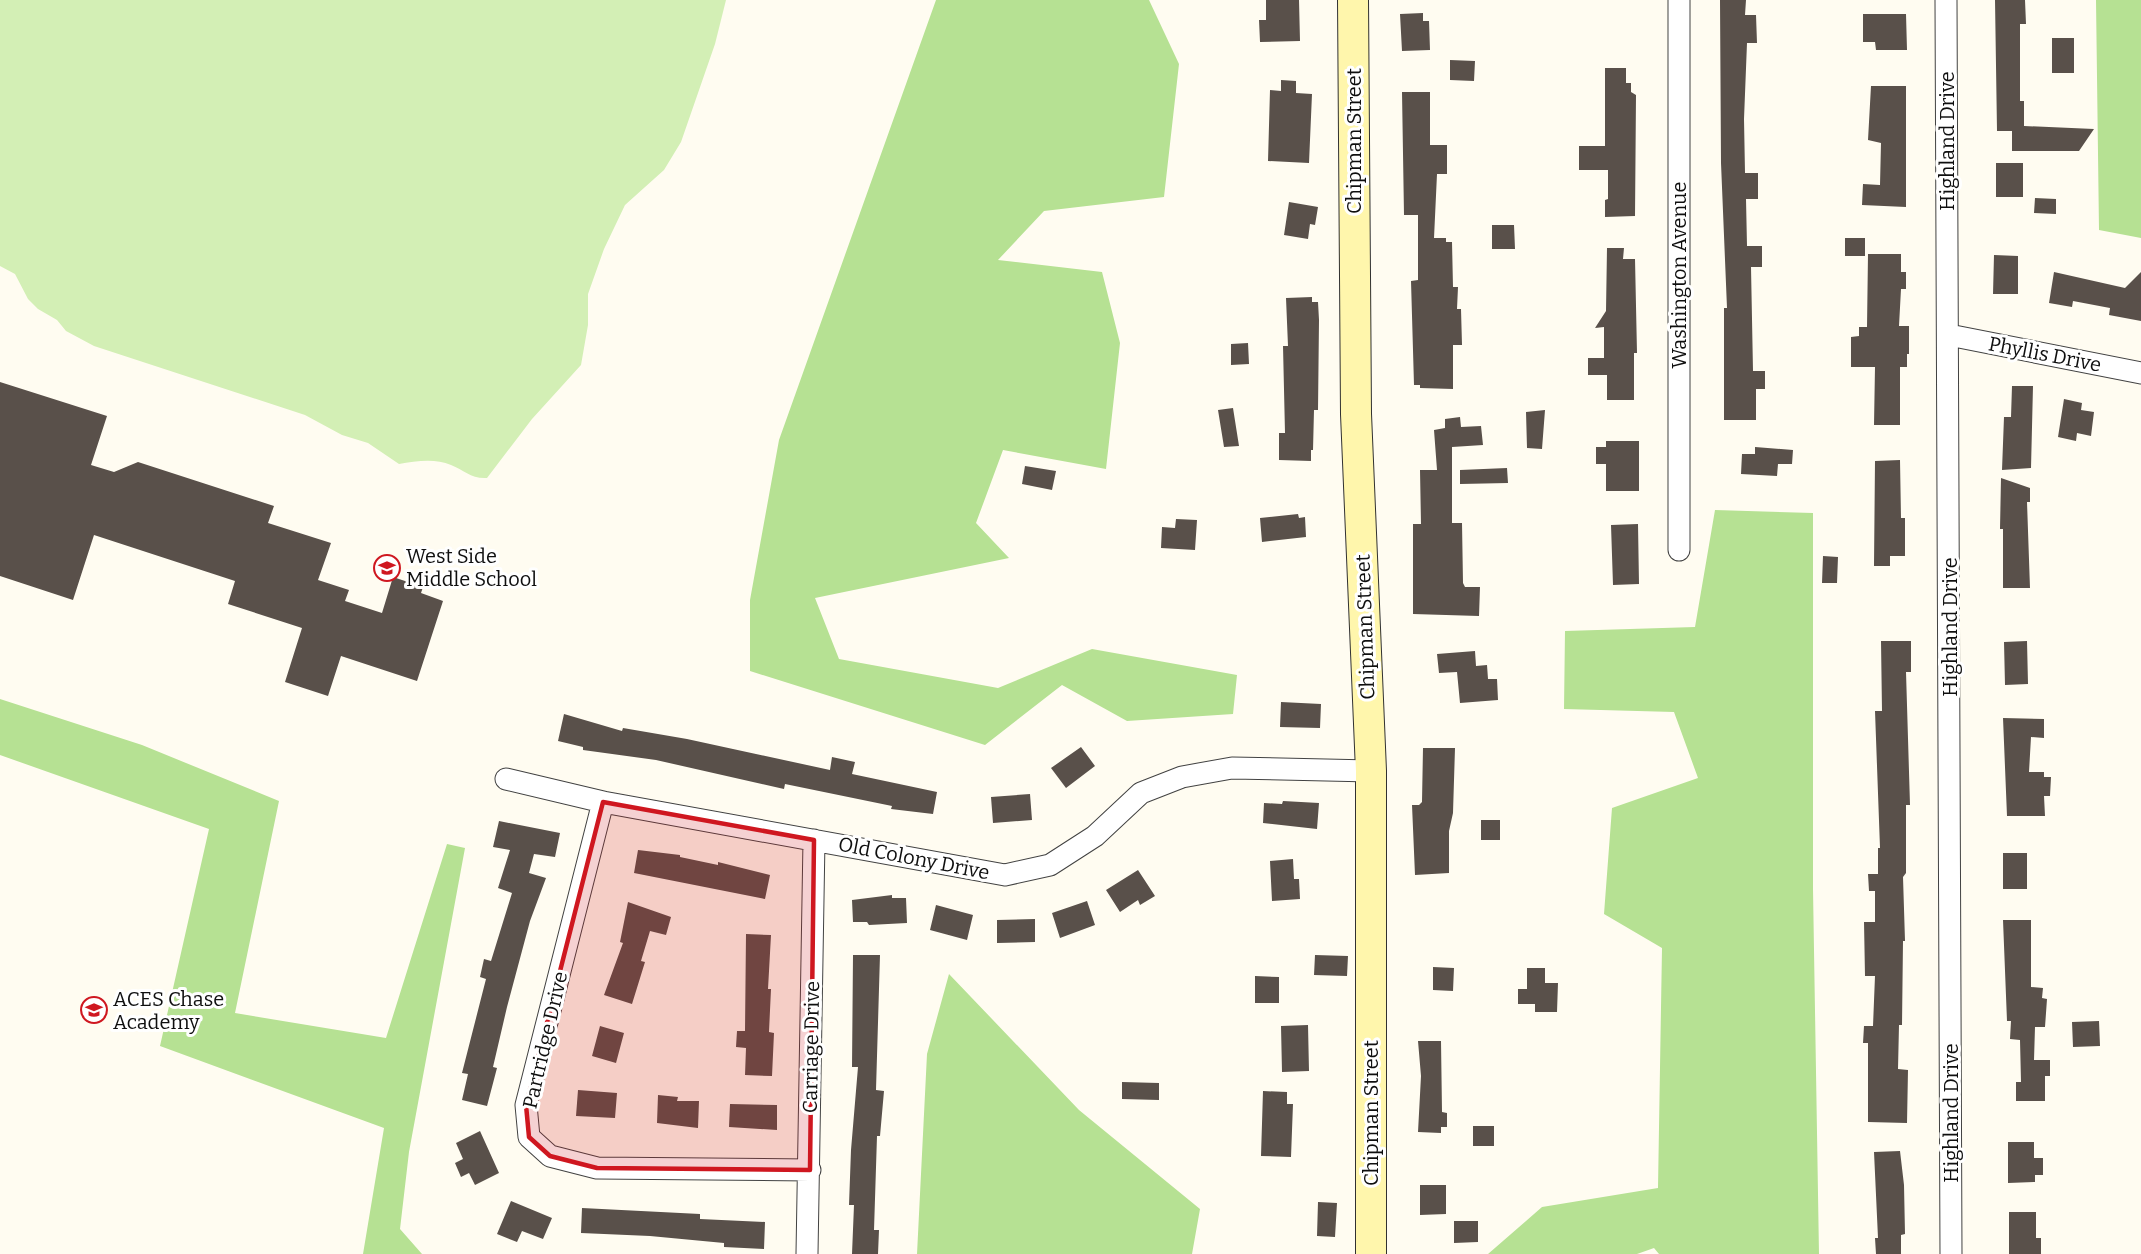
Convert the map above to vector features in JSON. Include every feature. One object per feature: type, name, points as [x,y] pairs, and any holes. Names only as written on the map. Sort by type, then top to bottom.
[{"type":"street","name":"Chipman Street","points":[[1353,0],[1356,414],[1371,771],[1371,1254]]},
{"type":"street","name":"Washington Avenue","points":[[1679,0],[1679,550]]},
{"type":"street","name":"Highland Drive","points":[[1946,0],[1952,1254]]},
{"type":"street","name":"Phyllis Drive","points":[[1949,335],[2141,373]]},
{"type":"street","name":"Old Colony Drive","points":[[506,779],[603,802],[1005,875],[1050,865],[1095,836],[1141,793],[1182,777],[1232,768],[1371,771]]},
{"type":"street","name":"Partridge Drive","points":[[603,802],[526,1105],[529,1137],[550,1156],[597,1168],[810,1170]]},
{"type":"street","name":"Carriage Drive","points":[[807,1254],[814,840]]},
{"type":"highlighted area","points":[[603,802],[814,840],[810,1170],[597,1168],[550,1156],[529,1137],[526,1105]]},
{"type":"green space","points":[[0,0],[726,0],[715,44],[681,142],[664,170],[625,205],[604,249],[588,294],[588,325],[581,365],[532,419],[487,478],[481,478],[439,461],[399,464],[368,443],[342,435],[305,415],[94,346],[66,331],[57,320],[38,309],[28,299],[15,274],[0,266]]},
{"type":"green space","points":[[936,0],[1149,0],[1179,64],[1164,197],[1044,211],[998,260],[1102,272],[1120,343],[1106,469],[1003,450],[976,523],[1009,558],[815,598],[839,659],[998,688],[1092,649],[1237,675],[1233,714],[1127,721],[1062,685],[985,745],[750,671],[750,600],[779,440]]},
{"type":"green space","points":[[2096,0],[2141,0],[2141,238],[2099,230]]},
{"type":"green space","points":[[1715,510],[1813,513],[1813,889],[1819,1254],[1659,1254],[1654,1248],[1637,1254],[1488,1254],[1542,1207],[1658,1188],[1662,948],[1604,914],[1612,808],[1698,778],[1674,712],[1564,709],[1565,631],[1695,627]]},
{"type":"green space","points":[[0,699],[142,745],[279,801],[235,1013],[386,1038],[447,844],[465,848],[409,1152],[400,1229],[422,1254],[363,1254],[384,1128],[160,1046],[209,829],[0,755]]},
{"type":"green space","points":[[949,974],[1079,1110],[1200,1209],[1192,1254],[917,1254],[927,1054]]},
{"type":"building","points":[[1266,0],[1299,0],[1300,41],[1260,42],[1259,20],[1266,20]]},
{"type":"building","points":[[1720,0],[1746,0],[1745,15],[1756,15],[1757,43],[1747,43],[1744,119],[1745,173],[1758,173],[1758,199],[1746,199],[1747,246],[1762,246],[1762,267],[1751,267],[1753,371],[1765,371],[1765,389],[1756,389],[1756,420],[1724,420],[1724,308],[1727,308],[1721,163]]},
{"type":"building","points":[[1995,0],[2025,0],[2026,24],[2020,24],[2020,101],[2024,101],[2024,126],[2094,129],[2079,151],[2012,151],[2012,131],[1997,131]]},
{"type":"building","points":[[1423,13],[1423,21],[1429,21],[1430,50],[1402,51],[1400,14]]},
{"type":"building","points":[[1863,14],[1906,14],[1907,50],[1876,50],[1875,42],[1863,42]]},
{"type":"building","points":[[2052,38],[2074,38],[2074,73],[2052,73]]},
{"type":"building","points":[[1450,60],[1475,61],[1474,81],[1450,80]]},
{"type":"building","points":[[1605,68],[1626,68],[1626,83],[1631,83],[1631,92],[1636,95],[1635,216],[1605,217],[1605,200],[1608,199],[1608,170],[1579,170],[1579,146],[1605,146]]},
{"type":"building","points":[[1281,80],[1296,81],[1296,93],[1312,94],[1309,163],[1268,161],[1270,90],[1281,91]]},
{"type":"building","points":[[1871,86],[1906,86],[1906,207],[1862,205],[1863,184],[1880,185],[1881,143],[1868,140]]},
{"type":"building","points":[[1402,92],[1430,92],[1430,145],[1447,145],[1447,174],[1437,174],[1434,238],[1446,238],[1446,242],[1452,242],[1453,287],[1458,287],[1457,309],[1461,309],[1462,345],[1453,345],[1453,389],[1420,388],[1420,385],[1414,385],[1411,281],[1418,280],[1418,215],[1404,215]]},
{"type":"building","points":[[1996,163],[2023,163],[2023,197],[1996,197]]},
{"type":"building","points":[[2035,198],[2056,199],[2056,214],[2034,213]]},
{"type":"building","points":[[1289,202],[1318,207],[1315,225],[1310,224],[1308,239],[1284,235]]},
{"type":"building","points":[[1492,225],[1514,225],[1515,249],[1492,249]]},
{"type":"building","points":[[1845,238],[1865,238],[1865,256],[1845,256]]},
{"type":"building","points":[[1607,248],[1624,248],[1623,259],[1635,259],[1637,353],[1634,353],[1634,400],[1607,400],[1607,375],[1588,375],[1588,358],[1604,358],[1604,327],[1595,328],[1606,311]]},
{"type":"building","points":[[1868,254],[1901,254],[1901,272],[1906,272],[1906,289],[1901,289],[1899,326],[1909,326],[1909,354],[1907,354],[1907,367],[1900,367],[1900,425],[1874,425],[1875,367],[1851,367],[1851,337],[1859,336],[1859,327],[1867,327]]},
{"type":"building","points":[[1994,255],[2018,256],[2018,294],[1993,294]]},
{"type":"building","points":[[2054,272],[2125,288],[2141,272],[2141,321],[2109,315],[2110,308],[2073,301],[2072,307],[2049,303]]},
{"type":"building","points":[[1312,297],[1312,302],[1318,302],[1319,320],[1318,410],[1314,410],[1311,461],[1279,460],[1279,433],[1285,433],[1283,346],[1288,346],[1286,298]]},
{"type":"building","points":[[1248,343],[1249,364],[1231,365],[1231,344]]},
{"type":"building","points":[[0,382],[107,416],[91,465],[114,472],[138,462],[274,506],[268,523],[331,543],[318,580],[349,590],[345,601],[382,613],[393,577],[423,587],[421,593],[443,601],[417,681],[341,656],[328,696],[285,682],[302,628],[228,604],[235,581],[94,535],[73,600],[0,576]]},
{"type":"building","points":[[2012,386],[2033,386],[2031,468],[2002,470],[2004,417],[2011,417]]},
{"type":"building","points":[[2064,399],[2082,403],[2081,410],[2094,412],[2091,436],[2077,433],[2076,441],[2058,437]]},
{"type":"building","points":[[1233,408],[1239,446],[1224,447],[1218,410]]},
{"type":"building","points":[[1545,410],[1542,449],[1527,448],[1526,412]]},
{"type":"building","points":[[1460,417],[1461,427],[1481,426],[1483,445],[1452,447],[1452,523],[1462,523],[1463,583],[1465,587],[1480,587],[1479,616],[1413,614],[1413,524],[1421,524],[1420,470],[1437,470],[1434,430],[1445,428],[1445,419]]},
{"type":"building","points":[[1606,441],[1639,441],[1639,491],[1606,491],[1606,464],[1596,464],[1596,447],[1606,447]]},
{"type":"building","points":[[1755,447],[1793,450],[1792,464],[1778,464],[1777,476],[1741,474],[1742,454],[1755,454]]},
{"type":"building","points":[[1900,460],[1901,518],[1905,518],[1905,556],[1890,556],[1890,566],[1874,566],[1875,461]]},
{"type":"building","points":[[1025,466],[1056,471],[1052,490],[1022,484]]},
{"type":"building","points":[[1507,468],[1508,483],[1460,484],[1460,470]]},
{"type":"building","points":[[2001,478],[2030,488],[2030,502],[2027,502],[2030,588],[2003,588],[2003,529],[2000,529]]},
{"type":"building","points":[[1298,514],[1299,518],[1305,517],[1306,537],[1262,542],[1260,518]]},
{"type":"building","points":[[1176,519],[1197,520],[1195,550],[1161,548],[1162,527],[1175,528]]},
{"type":"building","points":[[1638,524],[1639,584],[1613,585],[1611,525]]},
{"type":"building","points":[[1823,556],[1838,557],[1837,583],[1822,583]]},
{"type":"building","points":[[1881,641],[1911,641],[1911,672],[1906,672],[1910,805],[1906,805],[1906,873],[1903,877],[1905,941],[1903,941],[1902,1025],[1899,1025],[1898,1069],[1908,1070],[1907,1123],[1868,1122],[1868,1043],[1863,1043],[1864,1026],[1873,1026],[1875,976],[1865,976],[1864,922],[1875,922],[1875,891],[1869,891],[1868,874],[1878,874],[1878,848],[1880,848],[1875,711],[1882,711]]},
{"type":"building","points":[[2027,641],[2028,684],[2005,685],[2004,642]]},
{"type":"building","points":[[1475,651],[1476,666],[1487,665],[1488,679],[1497,679],[1498,700],[1460,703],[1457,672],[1439,673],[1437,654]]},
{"type":"building","points":[[1281,702],[1321,704],[1320,728],[1280,727]]},
{"type":"building","points":[[564,714],[622,731],[623,728],[687,739],[830,770],[832,757],[855,762],[852,774],[937,792],[933,814],[891,809],[892,806],[785,784],[784,789],[656,760],[583,750],[583,747],[558,741]]},
{"type":"building","points":[[2003,718],[2044,719],[2044,738],[2031,737],[2029,772],[2044,772],[2044,777],[2051,777],[2050,796],[2044,796],[2045,816],[2007,816]]},
{"type":"building","points":[[1081,747],[1095,766],[1066,788],[1051,768]]},
{"type":"building","points":[[1423,748],[1455,748],[1453,813],[1449,831],[1449,873],[1415,875],[1412,805],[1419,805],[1422,802]]},
{"type":"building","points":[[1030,794],[1032,820],[993,823],[991,797]]},
{"type":"building","points":[[1283,801],[1319,803],[1317,829],[1263,823],[1264,803],[1282,804]]},
{"type":"building","points":[[1481,820],[1500,820],[1500,840],[1481,840]]},
{"type":"building","points":[[499,821],[560,833],[555,857],[534,854],[529,873],[546,878],[530,921],[507,1007],[493,1067],[497,1068],[487,1106],[462,1100],[468,1074],[462,1073],[486,979],[480,977],[484,959],[491,961],[512,893],[498,888],[510,850],[493,847]]},
{"type":"building","points":[[638,850],[680,855],[680,857],[718,865],[718,862],[770,875],[765,899],[634,873]]},
{"type":"building","points":[[2003,853],[2027,853],[2027,889],[2003,889]]},
{"type":"building","points":[[1293,859],[1294,879],[1299,879],[1300,899],[1272,901],[1270,861]]},
{"type":"building","points":[[1138,870],[1155,896],[1140,905],[1138,900],[1120,912],[1106,890]]},
{"type":"building","points":[[892,895],[892,898],[906,898],[907,923],[869,925],[867,922],[853,922],[852,900]]},
{"type":"building","points":[[1087,901],[1095,925],[1060,938],[1052,913]]},
{"type":"building","points":[[628,902],[671,917],[666,935],[650,931],[641,961],[645,962],[632,1004],[604,995],[623,943],[620,942]]},
{"type":"building","points":[[936,905],[973,915],[967,940],[930,930]]},
{"type":"building","points":[[1035,919],[1035,942],[997,943],[997,920]]},
{"type":"building","points":[[2003,920],[2031,920],[2031,987],[2043,988],[2042,998],[2047,999],[2045,1027],[2035,1027],[2034,1060],[2050,1060],[2050,1076],[2045,1076],[2045,1101],[2016,1101],[2016,1082],[2021,1082],[2020,1040],[2010,1039],[2011,1021],[2007,1021]]},
{"type":"building","points":[[746,934],[771,935],[768,989],[771,989],[769,1032],[774,1033],[772,1076],[745,1075],[746,1048],[736,1047],[737,1031],[745,1031]]},
{"type":"building","points":[[853,955],[880,955],[876,1090],[884,1091],[880,1136],[877,1136],[874,1230],[879,1230],[878,1254],[852,1254],[854,1205],[849,1205],[858,1067],[852,1067]]},
{"type":"building","points":[[1315,955],[1348,956],[1347,976],[1314,975]]},
{"type":"building","points":[[1433,967],[1454,968],[1453,991],[1433,990]]},
{"type":"building","points":[[1527,968],[1545,968],[1545,983],[1558,983],[1557,1012],[1535,1012],[1535,1004],[1518,1004],[1518,989],[1527,989]]},
{"type":"building","points":[[1255,976],[1279,977],[1279,1003],[1255,1003]]},
{"type":"building","points":[[2099,1021],[2100,1046],[2073,1047],[2072,1022]]},
{"type":"building","points":[[1308,1025],[1309,1071],[1282,1072],[1281,1026]]},
{"type":"building","points":[[600,1026],[624,1033],[616,1063],[592,1056]]},
{"type":"building","points":[[1418,1041],[1441,1041],[1442,1112],[1447,1113],[1447,1127],[1441,1127],[1441,1133],[1418,1132],[1421,1076]]},
{"type":"building","points":[[1122,1082],[1159,1083],[1159,1100],[1122,1099]]},
{"type":"building","points":[[578,1090],[617,1093],[615,1118],[576,1116]]},
{"type":"building","points":[[1263,1091],[1287,1092],[1287,1104],[1293,1104],[1291,1157],[1261,1156]]},
{"type":"building","points":[[658,1095],[678,1097],[677,1101],[699,1101],[698,1128],[657,1123]]},
{"type":"building","points":[[730,1104],[777,1105],[777,1130],[729,1127]]},
{"type":"building","points":[[1473,1126],[1494,1126],[1494,1146],[1473,1146]]},
{"type":"building","points":[[480,1131],[499,1173],[475,1185],[469,1173],[461,1177],[455,1163],[463,1159],[456,1143]]},
{"type":"building","points":[[2008,1142],[2034,1142],[2034,1158],[2043,1158],[2043,1175],[2035,1175],[2035,1182],[2008,1183]]},
{"type":"building","points":[[1900,1151],[1904,1185],[1905,1234],[1901,1235],[1901,1254],[1876,1254],[1875,1238],[1878,1238],[1874,1152]]},
{"type":"building","points":[[1420,1185],[1446,1185],[1446,1214],[1420,1215]]},
{"type":"building","points":[[511,1201],[552,1218],[543,1239],[522,1231],[517,1242],[497,1234]]},
{"type":"building","points":[[1318,1202],[1337,1203],[1335,1237],[1317,1236]]},
{"type":"building","points":[[582,1208],[700,1214],[700,1219],[765,1222],[764,1249],[724,1247],[724,1243],[650,1236],[581,1233]]},
{"type":"building","points":[[2009,1212],[2036,1212],[2036,1238],[2041,1238],[2041,1254],[2009,1254]]},
{"type":"building","points":[[1454,1221],[1478,1221],[1478,1242],[1454,1243]]},
{"type":"place","name":"West Side Middle School","points":[[387,568]]},
{"type":"place","name":"ACES Chase Academy","points":[[94,1010]]}]
